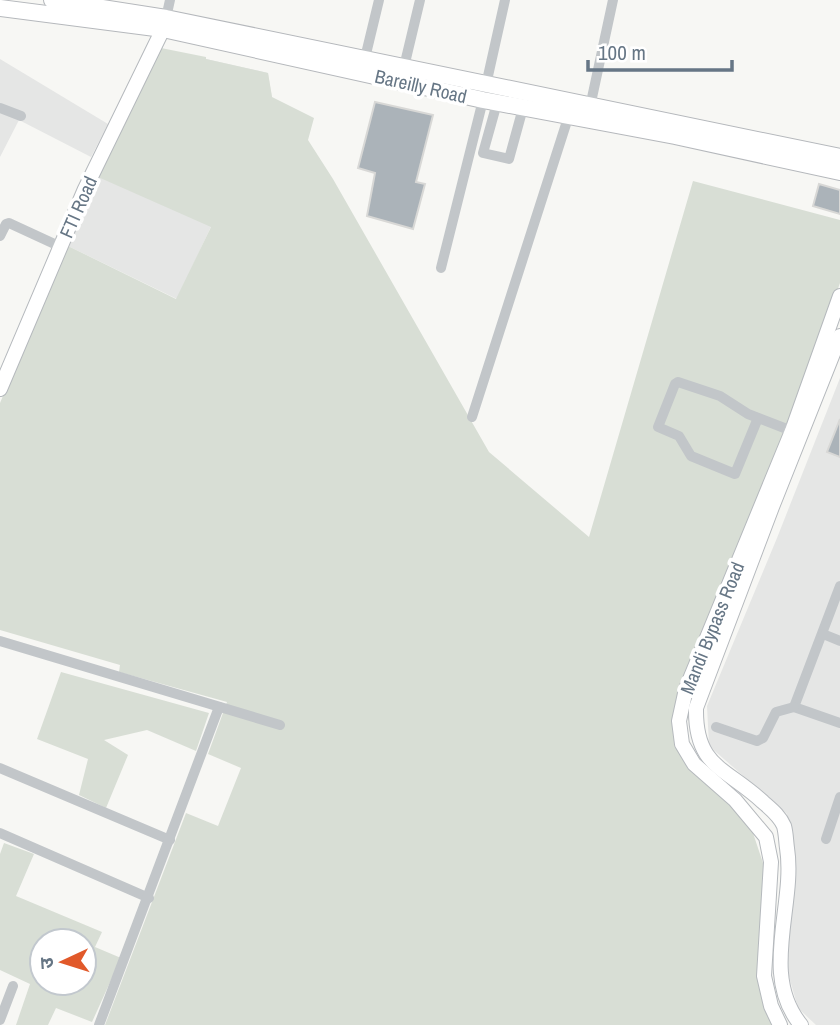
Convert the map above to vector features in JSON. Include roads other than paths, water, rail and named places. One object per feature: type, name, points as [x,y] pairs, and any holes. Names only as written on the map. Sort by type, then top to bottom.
[{"type":"highway","name":"Bareilly Road","points":[[52,0],[81,2],[165,24],[363,65],[489,96],[590,107],[840,157]]},
{"type":"highway","name":"Bareilly Road","points":[[0,8],[165,24]]},
{"type":"highway","name":"Bareilly Road","points":[[363,65],[404,66],[523,108],[675,136],[840,172]]},
{"type":"main road","name":"FTI Road","points":[[0,388],[85,189],[165,24]]},
{"type":"main road","name":"Mandi Bypass Road","points":[[780,1025],[771,1006],[764,976],[771,862],[766,837],[735,800],[694,764],[682,744],[679,721],[686,689],[792,431],[840,296]]},
{"type":"main road","name":"Mandi Bypass Road","points":[[801,1025],[785,996],[780,969],[789,863],[784,827],[774,812],[711,760],[701,747],[696,728],[696,708],[840,336]]},
{"type":"street","points":[[165,24],[170,0]]},
{"type":"street","points":[[363,65],[379,0]]},
{"type":"street","points":[[404,66],[420,0]]},
{"type":"street","points":[[505,0],[489,96],[483,153],[509,159],[523,108]]},
{"type":"street","points":[[590,107],[613,0]]},
{"type":"street","points":[[441,268],[489,96]]},
{"type":"street","points":[[0,108],[21,116]]},
{"type":"street","points":[[472,417],[568,117]]},
{"type":"street","points":[[0,236],[9,223],[61,247]]},
{"type":"street","points":[[758,418],[735,474],[691,456],[679,436],[657,427],[678,382],[720,396],[758,418],[792,431]]},
{"type":"street","points":[[794,708],[840,586]]},
{"type":"street","points":[[823,634],[840,640]]},
{"type":"street","points":[[0,641],[280,725]]},
{"type":"street","points":[[99,1025],[219,707]]},
{"type":"street","points":[[716,727],[757,741],[763,738],[776,712],[794,708],[840,723]]},
{"type":"street","points":[[0,768],[170,840]]},
{"type":"street","points":[[826,839],[840,797]]},
{"type":"street","points":[[0,834],[149,898]]},
{"type":"street","points":[[0,1020],[13,986]]}]
